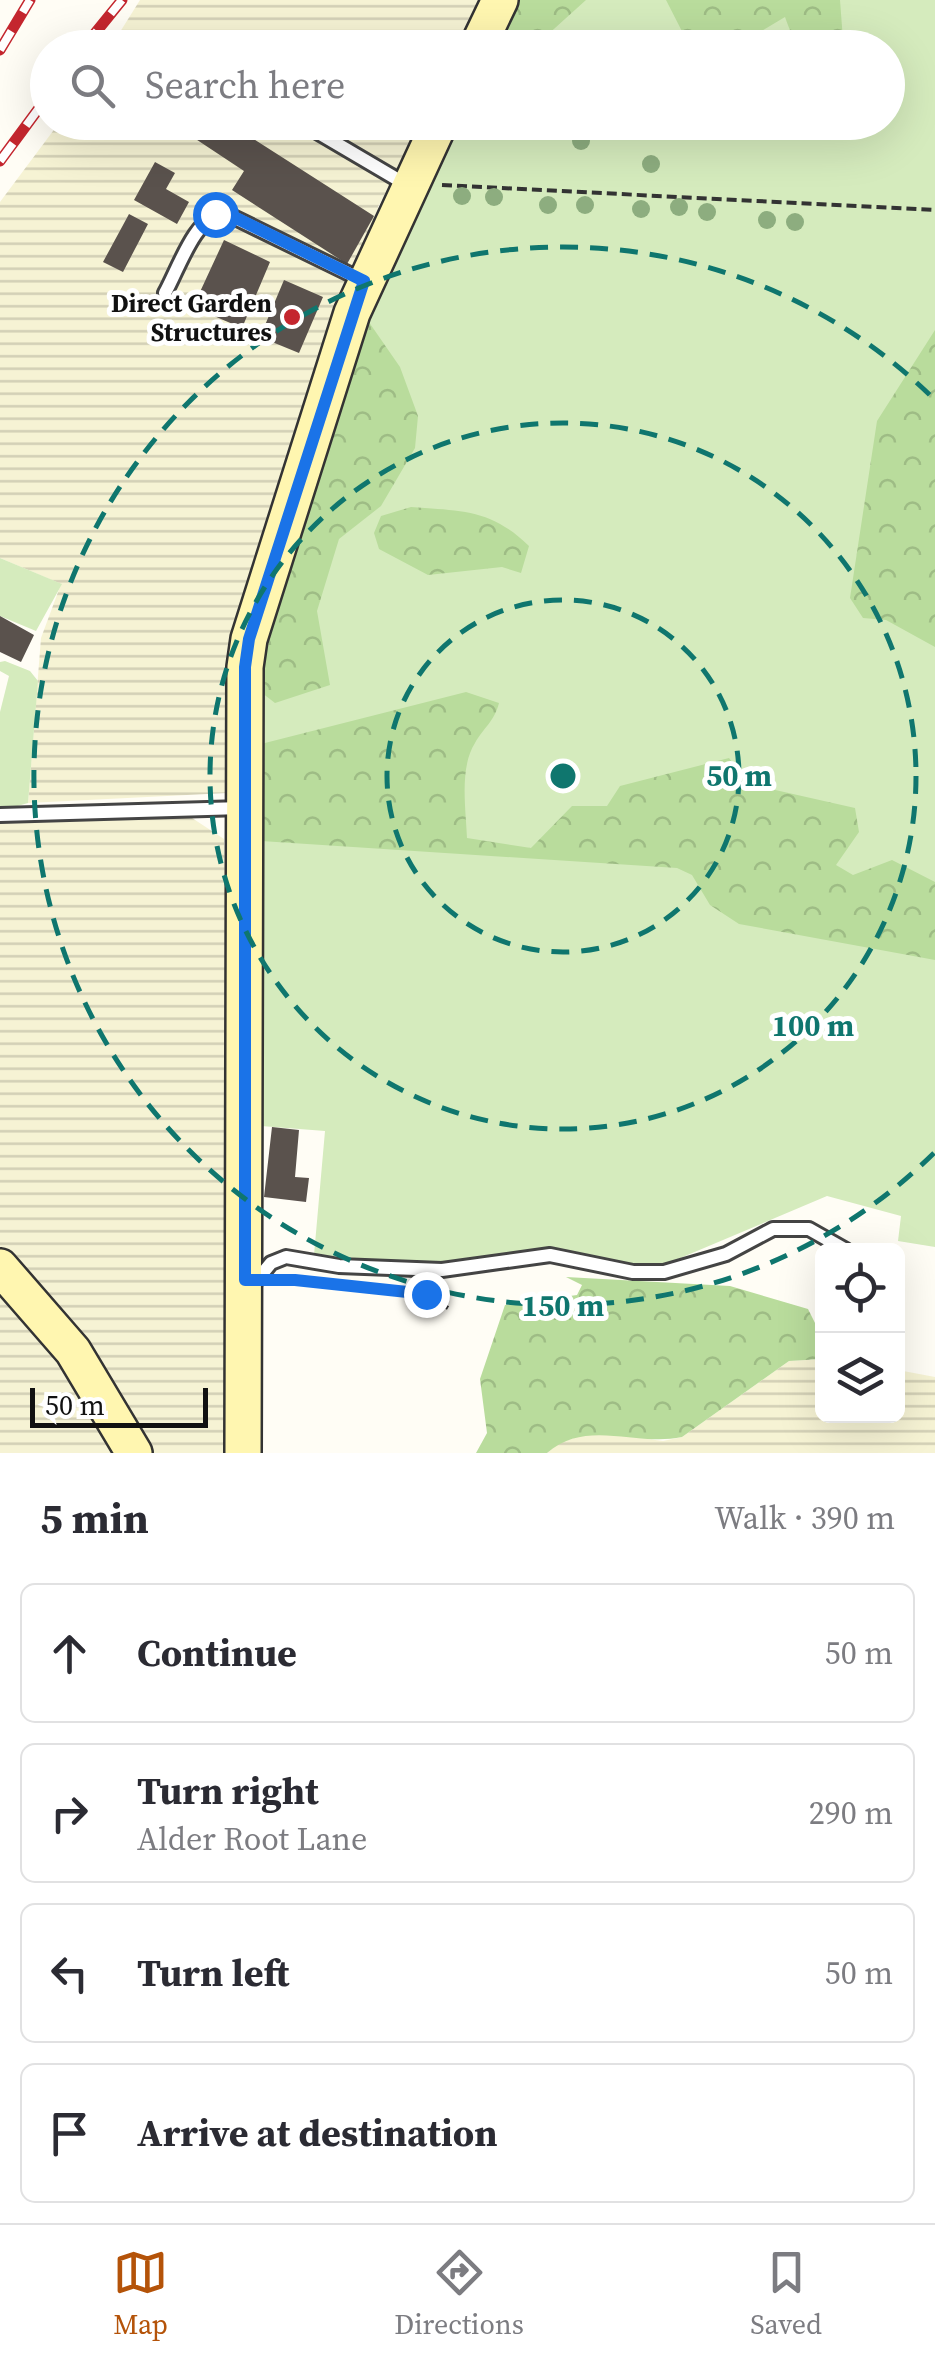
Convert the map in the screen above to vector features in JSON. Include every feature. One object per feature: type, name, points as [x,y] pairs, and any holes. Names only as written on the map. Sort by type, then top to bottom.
[{"type":"street","points":[[486,30],[500,0]]},
{"type":"street","points":[[243,1453],[251,1280],[242,808],[242,696],[249,639],[364,281],[431,140]]},
{"type":"street","points":[[0,1267],[73,1351],[134,1453]]},
{"type":"lane","points":[[334,140],[411,181]]},
{"type":"lane","points":[[165,293],[200,230],[215,214],[224,212],[364,281]]},
{"type":"lane","points":[[0,816],[242,808]]},
{"type":"lane","points":[[251,1280],[286,1257],[339,1266],[442,1270],[550,1255],[633,1272],[664,1272],[726,1254],[773,1229],[809,1229],[834,1243]]},
{"type":"path","points":[[411,181],[465,189],[935,210]]},
{"type":"path","points":[[251,1280],[332,1284]]},
{"type":"path","points":[[351,1286],[426,1294],[448,1308]]},
{"type":"shaded area","points":[[140,0],[482,0],[467,30],[121,30]]},
{"type":"shaded area","points":[[46,140],[413,140],[378,207],[380,221],[229,680],[227,793],[28,803],[41,638],[61,584],[0,558],[0,202]]},
{"type":"shaded area","points":[[189,816],[224,839],[235,1301],[230,1453],[0,1453],[0,822]]},
{"type":"shaded area","points":[[815,1359],[815,1423],[905,1423],[905,1371],[935,1377],[935,1453],[547,1453],[559,1443],[592,1432],[663,1441],[682,1437],[789,1361]]},
{"type":"green space","points":[[511,0],[935,0],[935,1247],[898,1241],[901,1216],[827,1196],[659,1267],[613,1265],[569,1253],[437,1264],[314,1255],[325,1131],[261,1126],[251,715],[364,315],[443,140],[905,140],[905,30],[496,30]]},
{"type":"green space","points":[[511,0],[586,0],[553,30],[496,30]]},
{"type":"green space","points":[[666,0],[840,0],[842,30],[790,30],[785,17],[763,30],[681,30]]},
{"type":"green space","points":[[364,315],[400,367],[418,416],[415,448],[381,506],[339,539],[317,611],[330,685],[275,703],[253,686]]},
{"type":"green space","points":[[935,330],[935,647],[886,620],[863,618],[850,598],[877,421]]},
{"type":"green space","points":[[411,507],[475,514],[502,525],[529,546],[521,573],[502,567],[428,575],[379,549],[374,533],[381,516]]},
{"type":"green space","points":[[0,558],[62,584],[36,631],[0,616]]},
{"type":"green space","points":[[0,662],[30,671],[38,681],[28,803],[0,811],[0,712],[9,676],[0,671]]},
{"type":"green space","points":[[466,692],[499,703],[467,764],[467,838],[531,848],[572,806],[607,806],[620,786],[729,758],[749,784],[855,808],[859,832],[836,865],[853,875],[892,860],[935,882],[935,960],[739,924],[710,905],[692,875],[677,868],[261,841],[253,746]]},
{"type":"green space","points":[[566,1277],[730,1286],[808,1309],[815,1323],[815,1359],[789,1361],[682,1437],[595,1435],[562,1443],[547,1453],[476,1453],[487,1433],[480,1379],[505,1305],[577,1295],[582,1285]]},
{"type":"building","points":[[197,140],[255,140],[374,216],[347,264],[232,190],[244,171]]},
{"type":"building","points":[[155,162],[175,173],[166,189],[189,202],[177,224],[134,200]]},
{"type":"building","points":[[129,214],[148,224],[123,272],[103,262]]},
{"type":"building","points":[[224,240],[270,262],[242,328],[193,307]]},
{"type":"building","name":"Direct Garden Structures","points":[[284,280],[323,297],[299,353],[260,337]]},
{"type":"building","points":[[0,616],[34,635],[21,662],[0,652]]},
{"type":"building","points":[[272,1127],[299,1130],[295,1177],[309,1178],[306,1202],[264,1197]]},
{"type":"railway","points":[[0,50],[30,0]]},
{"type":"railway","points":[[98,30],[122,0]]},
{"type":"railway","points":[[0,161],[30,120]]},
{"type":"place","name":"Direct Garden Structures","points":[[292,317]]},
{"type":"route","points":[[215,214],[224,212],[364,281],[249,639],[245,667],[245,1280],[295,1280],[426,1294]]}]
